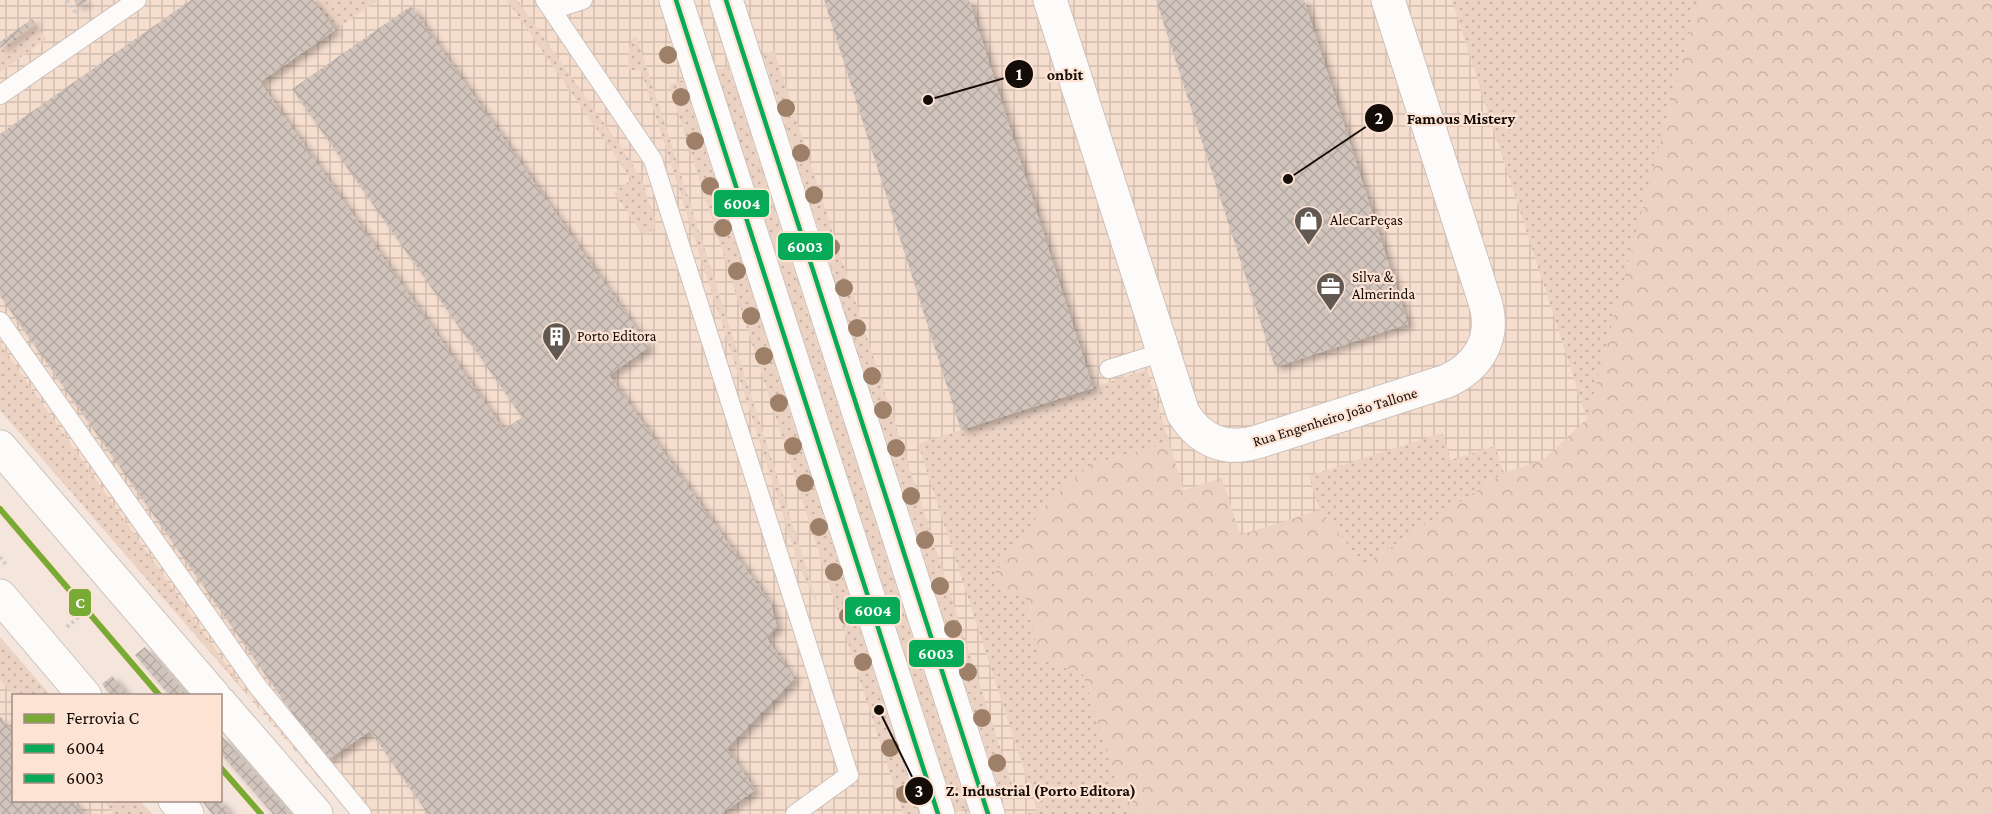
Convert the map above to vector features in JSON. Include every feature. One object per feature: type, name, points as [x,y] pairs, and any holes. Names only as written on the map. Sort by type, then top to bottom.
[{"type":"main road","points":[[676,0],[938,814]]},
{"type":"main road","points":[[726,0],[988,814]]},
{"type":"main road","name":"Rua Engenheiro João Tallone","points":[[1050,0],[1177,397],[1190,424],[1203,437],[1230,447],[1257,442],[1432,387],[1464,372],[1477,359],[1488,334],[1486,305],[1388,0]]},
{"type":"main road","points":[[0,447],[212,694]]},
{"type":"main road","points":[[0,596],[83,694]]},
{"type":"main road","points":[[222,705],[316,814]]},
{"type":"main road","points":[[176,802],[187,814]]},
{"type":"lane","points":[[0,95],[137,0]]},
{"type":"lane","points":[[583,0],[548,5],[653,160],[849,775],[795,814]]},
{"type":"lane","points":[[0,321],[258,687],[362,814]]},
{"type":"lane","points":[[1109,369],[1163,352]]},
{"type":"path","points":[[67,0],[75,12]]},
{"type":"path","points":[[63,630],[99,600]]},
{"type":"shaded area","points":[[0,0],[1992,0],[1992,814],[350,814],[0,410]]},
{"type":"shaded area","points":[[0,637],[49,694],[12,694],[12,802],[141,802],[152,814],[0,814]]},
{"type":"green space","points":[[313,0],[378,0],[335,30]]},
{"type":"green space","points":[[507,0],[517,0],[630,160],[643,183],[655,222],[656,227],[647,234],[640,231],[614,192],[632,180]]},
{"type":"green space","points":[[1452,0],[1698,0],[1587,419]]},
{"type":"green space","points":[[1698,0],[1992,0],[1992,814],[1136,814],[1122,800],[1083,674],[1039,659],[1025,596],[1001,591],[995,573],[1048,502],[1091,464],[1169,443],[1184,490],[1222,478],[1240,535],[1320,510],[1364,565],[1504,473],[1543,460],[1587,419]]},
{"type":"green space","points":[[35,23],[46,39],[0,72],[0,48]]},
{"type":"green space","points":[[636,36],[818,605],[800,568],[641,70],[629,70],[630,47]]},
{"type":"green space","points":[[774,51],[1014,790],[1001,795],[763,55]]},
{"type":"green space","points":[[728,66],[967,808],[956,812],[717,70]]},
{"type":"green space","points":[[683,80],[919,814],[903,814],[669,85]]},
{"type":"green space","points":[[0,344],[5,351],[246,693],[0,410]]},
{"type":"green space","points":[[1147,370],[1169,443],[1091,464],[1025,596],[1039,658],[1083,674],[1122,800],[1136,814],[1026,814],[1037,810],[918,444]]},
{"type":"green space","points":[[1442,433],[1451,460],[1495,446],[1504,473],[1364,565],[1320,510],[1309,476]]},
{"type":"green space","points":[[0,637],[49,694],[13,694],[0,680]]},
{"type":"green space","points":[[104,802],[141,802],[152,814],[115,814]]},
{"type":"building","points":[[74,0],[88,0],[78,7]]},
{"type":"building","points":[[191,0],[313,0],[335,30],[260,82],[504,430],[522,417],[292,89],[411,6],[649,347],[609,375],[771,604],[777,628],[766,637],[794,679],[727,748],[755,790],[721,814],[428,814],[370,731],[326,761],[0,296],[0,134]]},
{"type":"building","points":[[824,0],[969,0],[1093,388],[961,430]]},
{"type":"building","points":[[1156,0],[1304,0],[1408,324],[1275,367]]},
{"type":"building","points":[[32,19],[35,23],[0,48],[0,42]]},
{"type":"building","points":[[145,647],[185,694],[168,694],[135,655]]},
{"type":"building","points":[[112,676],[127,694],[110,694],[102,684]]},
{"type":"building","points":[[0,716],[12,730],[12,802],[74,802],[84,814],[0,814]]},
{"type":"building","points":[[222,736],[291,814],[273,814],[222,755]]},
{"type":"building","points":[[203,802],[221,802],[231,814],[212,814]]},
{"type":"rail line","name":"C","points":[[0,509],[158,694]]},
{"type":"rail line","name":"C","points":[[222,769],[261,814]]},
{"type":"transit line","name":"6004","points":[[676,0],[938,814]]},
{"type":"transit line","name":"6003","points":[[726,0],[988,814]]},
{"type":"place","name":"onbit","points":[[928,100]]},
{"type":"place","name":"Famous Mistery","points":[[1288,179]]},
{"type":"place","name":"AleCarPeças","points":[[1309,246]]},
{"type":"place","name":"Silva & Almerinda","points":[[1331,312]]},
{"type":"place","name":"Porto Editora","points":[[556,362]]},
{"type":"place","name":"Z. Industrial (Porto Editora)","points":[[879,710]]}]
